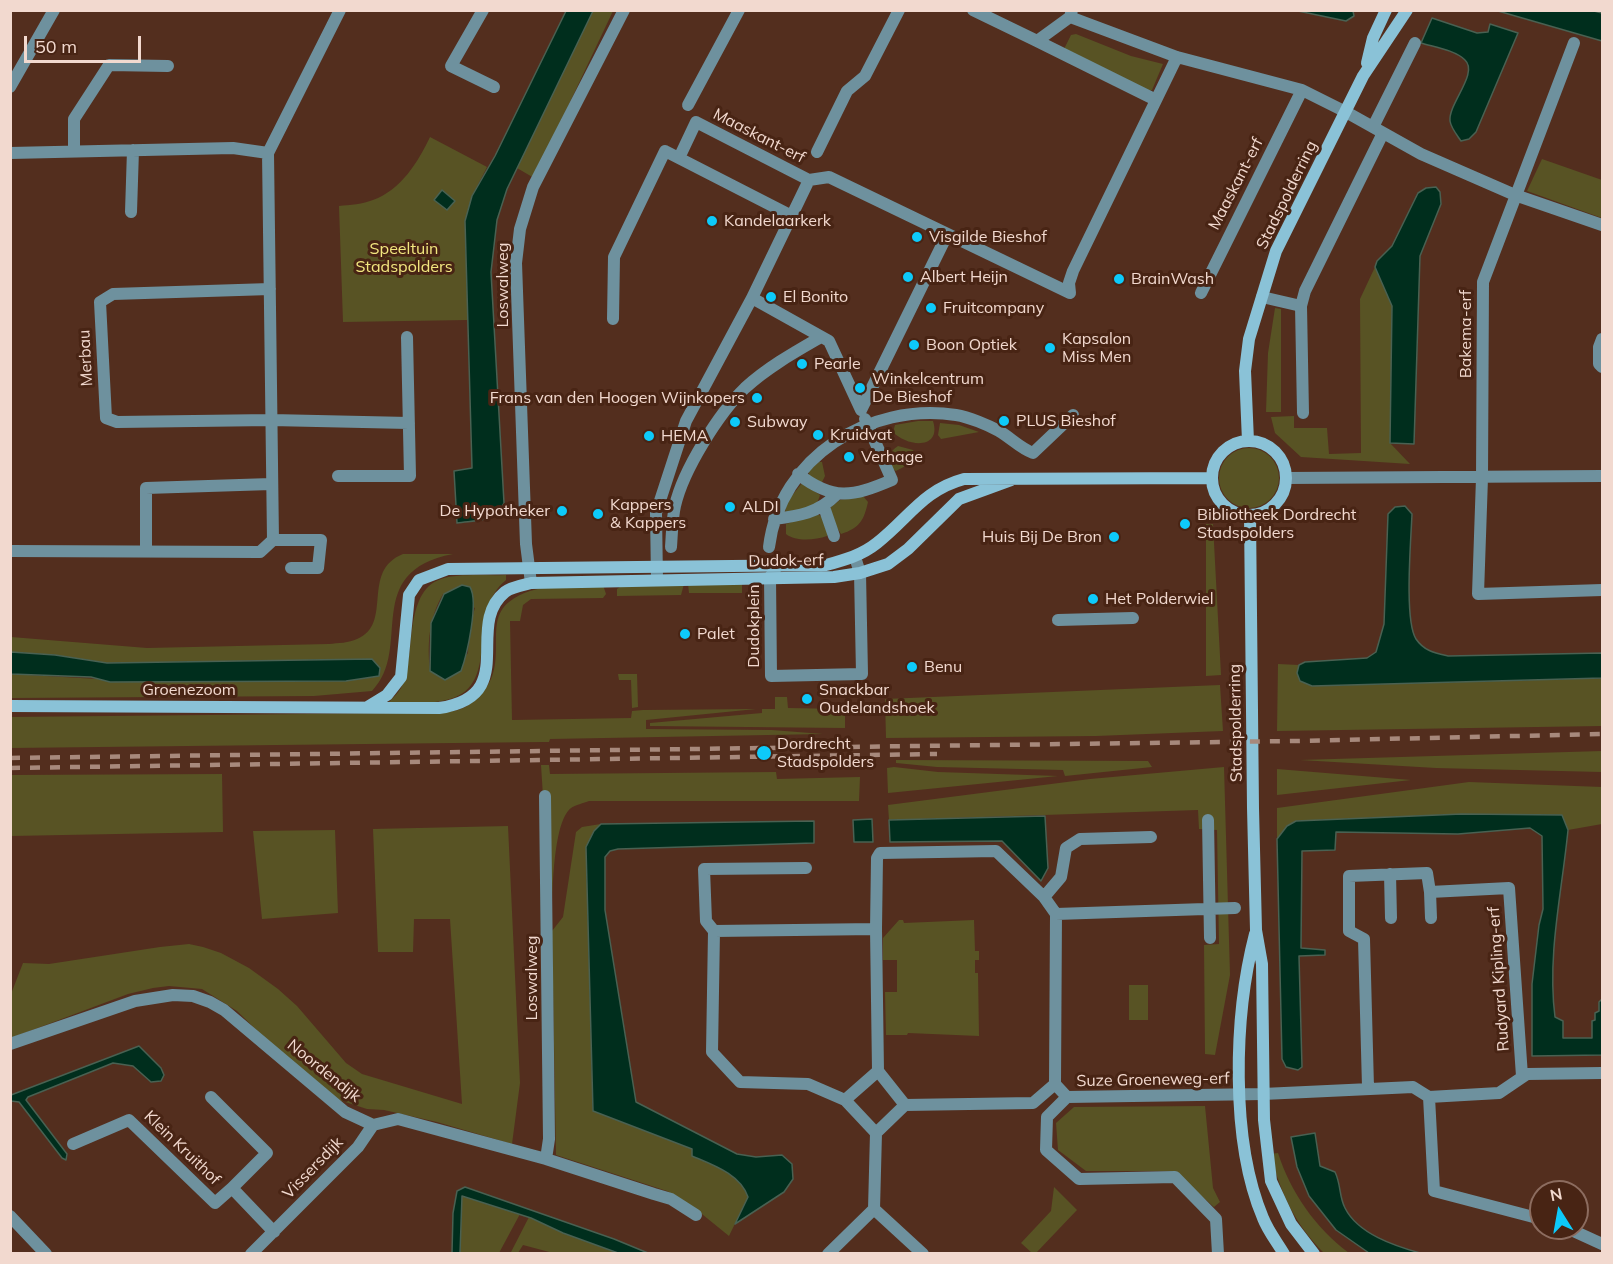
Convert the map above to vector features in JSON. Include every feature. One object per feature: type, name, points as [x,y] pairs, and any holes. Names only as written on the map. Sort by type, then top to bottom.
[{"type":"street","points":[[10,87],[54,10]]},
{"type":"street","points":[[273,540],[270,484],[268,153],[340,10]]},
{"type":"street","points":[[483,10],[451,66],[494,87]]},
{"type":"street","name":"Loswalweg","points":[[531,583],[516,263],[520,229],[533,187],[624,10]]},
{"type":"street","points":[[688,105],[739,10]]},
{"type":"street","name":"Maaskant-erf","points":[[817,152],[848,91],[865,76],[899,10]]},
{"type":"street","points":[[973,10],[1156,100]]},
{"type":"street","name":"Stadspolderring","points":[[1363,76],[1373,38],[1386,10]]},
{"type":"street","name":"Stadspolderring","points":[[1248,441],[1245,372],[1249,339],[1276,251],[1363,76],[1407,10]]},
{"type":"street","points":[[1037,41],[1071,14],[1177,57],[1302,90],[1421,154],[1515,195],[1602,225]]},
{"type":"street","points":[[1303,413],[1301,306],[1305,291],[1415,43]]},
{"type":"street","name":"Bakema-erf","points":[[1574,43],[1483,282],[1482,478],[1478,594],[1602,590]]},
{"type":"street","points":[[657,574],[656,513],[686,421],[752,298],[790,215],[809,180],[829,177],[1070,293],[1074,271],[1177,57]]},
{"type":"street","points":[[74,151],[74,119],[110,65],[168,66]]},
{"type":"street","name":"Maaskant-erf","points":[[1201,293],[1302,90]]},
{"type":"street","name":"Maaskant-erf","points":[[679,158],[696,123],[809,180]]},
{"type":"street","points":[[10,153],[232,148],[268,153]]},
{"type":"street","points":[[131,212],[133,150]]},
{"type":"street","points":[[613,319],[614,257],[665,151],[790,215]]},
{"type":"street","points":[[861,410],[947,235]]},
{"type":"street","name":"Merbau","points":[[270,289],[113,294],[100,302],[106,418],[117,422],[271,420],[409,423]]},
{"type":"street","points":[[1262,297],[1301,306]]},
{"type":"street","points":[[752,298],[828,340],[892,480],[873,488],[836,495],[815,487],[798,474]]},
{"type":"street","points":[[338,476],[410,476],[407,337]]},
{"type":"street","points":[[671,547],[675,506],[687,475],[721,418],[745,389],[781,360],[821,337]]},
{"type":"street","points":[[1602,339],[1599,347],[1599,364],[1602,367]]},
{"type":"street","points":[[769,547],[774,519],[791,482],[834,442],[868,425],[895,415],[956,415],[998,431],[1033,453],[1073,416]]},
{"type":"street","points":[[1248,441],[1260,443],[1275,451],[1282,461],[1286,478],[1283,493],[1274,506],[1250,515],[1235,512],[1222,504],[1215,492],[1212,478],[1214,466],[1223,452],[1237,443],[1248,441]]},
{"type":"street","points":[[1286,478],[1602,476]]},
{"type":"street","name":"Dudok-erf","points":[[531,583],[777,566],[826,566],[855,557],[876,544],[925,497],[947,484],[985,478],[1011,480],[1212,478]]},
{"type":"street","name":"Dudok-erf","points":[[530,568],[770,577],[834,577],[860,573],[879,568],[896,558],[959,499],[1011,480]]},
{"type":"street","points":[[146,551],[146,488],[270,484]]},
{"type":"street","points":[[774,519],[801,516],[824,507],[836,495]]},
{"type":"street","points":[[824,507],[834,536]]},
{"type":"street","name":"Stadspolderring","points":[[1250,515],[1256,930],[1262,964],[1263,1094],[1271,1181],[1291,1224],[1314,1254]]},
{"type":"street","points":[[10,551],[260,552],[273,540],[321,540],[318,568],[291,568]]},
{"type":"street","points":[[855,557],[860,573]]},
{"type":"street","name":"Dudokplein","points":[[777,566],[770,577],[771,676],[862,674],[860,573]]},
{"type":"street","points":[[368,707],[387,695],[401,677],[409,596],[418,580],[448,569],[530,568]]},
{"type":"street","name":"Groenezoom","points":[[10,706],[439,708],[457,706],[467,700],[482,683],[486,674],[490,614],[506,591],[531,583]]},
{"type":"street","points":[[1058,620],[1093,622],[1133,618]]},
{"type":"street","name":"Loswalweg","points":[[545,796],[549,954],[549,1139],[546,1160]]},
{"type":"street","points":[[1208,820],[1210,938]]},
{"type":"street","points":[[1044,897],[1060,877],[1066,848],[1080,839],[1151,837]]},
{"type":"street","points":[[905,1105],[878,1071],[877,858],[884,852],[996,851],[1044,897],[1056,914],[1235,908]]},
{"type":"street","points":[[806,868],[704,869],[706,921],[714,931],[712,1052],[740,1082],[808,1084],[845,1100],[876,1133]]},
{"type":"street","points":[[1368,1087],[1364,939],[1349,931],[1349,876],[1427,873],[1431,918]]},
{"type":"street","points":[[1390,874],[1391,918]]},
{"type":"street","name":"Rudyard Kipling-erf","points":[[1430,892],[1509,888],[1522,1076]]},
{"type":"street","name":"Suze Groeneweg-erf","points":[[1056,914],[1055,1084],[1067,1097]]},
{"type":"street","points":[[714,931],[876,929]]},
{"type":"street","name":"Stadspolderring","points":[[1256,930],[1248,962],[1239,1095],[1249,1176],[1263,1220],[1284,1254]]},
{"type":"street","name":"Noordendijk","points":[[10,1044],[135,1001],[155,996],[193,996],[224,1010],[345,1112],[373,1125]]},
{"type":"street","points":[[845,1100],[878,1071]]},
{"type":"street","points":[[1239,1095],[1368,1087],[1413,1087],[1430,1097],[1499,1092],[1527,1074],[1602,1073]]},
{"type":"street","name":"Suze Groeneweg-erf","points":[[1033,1103],[1055,1084]]},
{"type":"street","name":"Suze Groeneweg-erf","points":[[1047,1117],[1067,1097],[1239,1095]]},
{"type":"street","points":[[211,1097],[267,1153],[231,1188],[274,1232]]},
{"type":"street","points":[[1430,1097],[1434,1191],[1529,1216]]},
{"type":"street","points":[[828,1254],[874,1209],[876,1133],[905,1105],[1033,1103],[1047,1117],[1046,1150],[1079,1179],[1175,1177],[1216,1219],[1218,1254]]},
{"type":"street","points":[[373,1125],[398,1119],[546,1160],[670,1199],[696,1215]]},
{"type":"street","name":"Klein Kruithof","points":[[73,1144],[129,1120],[215,1203],[231,1188]]},
{"type":"street","name":"Vissersdijk","points":[[251,1254],[358,1147],[373,1125]]},
{"type":"street","points":[[874,1209],[923,1254]]},
{"type":"street","points":[[10,1216],[46,1254]]},
{"type":"green space","points":[[593,11],[613,11],[534,178],[517,168]]},
{"type":"green space","points":[[1076,34],[1131,56],[1163,64],[1152,90],[1149,91],[1064,49],[1071,35]]},
{"type":"green space","name":"Speeltuin Stadspolders","points":[[430,137],[487,167],[472,196],[465,221],[468,320],[343,322],[339,206],[369,201],[392,189],[408,174]]},
{"type":"green space","points":[[1542,159],[1602,180],[1602,218],[1527,191]]},
{"type":"green space","points":[[1375,267],[1392,306],[1390,443],[1410,464],[1301,457],[1275,433],[1271,417],[1294,416],[1294,428],[1327,428],[1329,454],[1361,453],[1360,299]]},
{"type":"green space","points":[[1275,308],[1281,309],[1281,412],[1266,412],[1268,353]]},
{"type":"green space","points":[[933,421],[933,437],[928,441],[914,443],[906,441],[893,432],[895,425]]},
{"type":"green space","points":[[940,423],[959,425],[979,432],[941,439],[938,435]]},
{"type":"green space","points":[[898,446],[913,450],[916,456],[915,461],[896,471],[889,467],[888,458]]},
{"type":"green space","points":[[1249,448],[1270,457],[1279,478],[1270,499],[1249,508],[1228,499],[1219,478],[1228,457]]},
{"type":"green space","points":[[822,462],[825,476],[822,482],[817,483],[809,476],[809,470]]},
{"type":"green space","points":[[802,483],[820,495],[818,501],[807,510],[785,512],[787,502]]},
{"type":"green space","points":[[863,496],[868,502],[863,518],[853,529],[841,534],[830,516],[831,507],[840,500]]},
{"type":"green space","points":[[817,514],[827,523],[827,536],[806,540],[786,534],[786,524]]},
{"type":"green space","points":[[1206,524],[1213,524],[1221,675],[1206,676]]},
{"type":"green space","points":[[403,554],[453,554],[425,563],[407,577],[398,594],[393,613],[389,654],[384,674],[372,691],[314,696],[11,698],[11,674],[149,682],[346,681],[379,676],[372,659],[107,663],[55,655],[11,652],[11,637],[147,648],[347,642],[368,632],[374,622],[379,584],[383,572],[390,562]]},
{"type":"green space","points":[[506,575],[506,580],[494,594],[487,610],[480,663],[475,679],[466,691],[450,699],[435,702],[389,702],[401,688],[406,676],[415,612],[429,586],[448,577]],"holes":[[[443,594],[475,608],[469,629],[468,653],[445,680],[430,671],[430,631],[438,603]]]},
{"type":"green space","points":[[742,583],[742,593],[689,593],[688,584]]},
{"type":"green space","points":[[684,584],[681,595],[617,596],[617,589],[623,585]]},
{"type":"green space","points":[[603,585],[606,594],[603,598],[531,599],[523,605],[520,621],[510,621],[512,720],[631,718],[632,711],[643,710],[756,709],[646,720],[646,729],[772,730],[823,734],[550,739],[549,742],[11,748],[10,717],[432,713],[458,710],[473,702],[488,686],[496,659],[497,622],[501,611],[509,602],[530,591],[542,588]]},
{"type":"green space","points":[[1278,664],[1299,665],[1297,673],[1312,686],[1602,678],[1602,726],[1277,731]]},
{"type":"green space","points":[[618,674],[637,674],[638,707],[632,708],[631,680],[619,680]]},
{"type":"green space","points":[[1220,685],[1223,731],[1096,736],[886,738],[885,699]]},
{"type":"green space","points":[[775,697],[787,697],[788,708],[841,709],[845,715],[845,728],[650,726],[650,723],[762,713],[762,709],[775,709]]},
{"type":"green space","points":[[1602,751],[1602,772],[1436,768],[1300,760]]},
{"type":"green space","points":[[896,760],[1148,761],[1152,767],[1065,776],[1063,770],[937,767],[896,763]]},
{"type":"green space","points":[[541,765],[549,765],[550,774],[776,772],[777,779],[860,777],[859,801],[589,801],[577,805],[571,808],[565,816],[560,829],[555,861],[551,921]]},
{"type":"green space","points":[[1224,767],[1230,975],[1215,1055],[1205,1054],[1204,945],[1219,944],[1217,830],[1199,829],[1198,810],[889,820],[888,805],[1090,779]]},
{"type":"green space","points":[[887,768],[938,772],[1058,776],[888,793]]},
{"type":"green space","points":[[1277,769],[1411,780],[1277,795]]},
{"type":"green space","points":[[222,774],[223,832],[11,836],[11,775]]},
{"type":"green space","points":[[1469,782],[1602,787],[1602,824],[1568,830],[1562,815],[1462,814],[1296,821],[1287,826],[1277,839],[1277,808]]},
{"type":"green space","points":[[601,824],[594,831],[586,847],[593,1110],[692,1149],[692,1156],[725,1171],[739,1182],[748,1197],[729,1236],[692,1206],[667,1191],[556,1155],[552,931],[563,917],[576,832],[582,827]]},
{"type":"green space","points":[[508,826],[520,1083],[512,1144],[437,1122],[384,1110],[367,1109],[336,1099],[280,1053],[237,1011],[202,989],[169,986],[128,994],[11,1038],[11,994],[23,963],[49,964],[189,944],[221,953],[249,968],[278,989],[297,1006],[346,1063],[362,1074],[462,1104],[450,919],[414,919],[413,952],[378,952],[373,829]]},
{"type":"green space","points":[[335,830],[338,913],[262,919],[253,831]]},
{"type":"green space","points":[[899,920],[903,920],[904,923],[974,920],[975,951],[979,951],[979,960],[975,960],[975,973],[978,973],[979,1036],[908,1033],[907,1035],[886,1035],[885,992],[897,992],[897,960],[883,960],[883,938]]},
{"type":"green space","points":[[1129,985],[1148,985],[1148,1020],[1129,1020]]},
{"type":"green space","points":[[1205,1106],[1213,1188],[1220,1202],[1214,1207],[1173,1171],[1086,1171],[1058,1150],[1056,1123],[1074,1107]]},
{"type":"green space","points":[[1278,1153],[1297,1195],[1315,1221],[1349,1253],[1324,1253],[1305,1231],[1290,1208],[1275,1169],[1270,1154]]},
{"type":"green space","points":[[1054,1187],[1077,1210],[1036,1253],[1032,1253],[1021,1243],[1051,1211]]},
{"type":"green space","points":[[461,1196],[520,1214],[499,1253],[460,1254]]},
{"type":"green space","points":[[529,1217],[563,1233],[618,1253],[553,1253],[523,1245],[518,1253],[510,1254]]},
{"type":"shaded area","points":[[566,11],[593,11],[507,189],[497,220],[491,272],[504,503],[490,517],[457,523],[454,471],[472,468],[465,221],[472,196],[495,156]]},
{"type":"shaded area","points":[[1298,11],[1353,11],[1354,16],[1346,21]]},
{"type":"shaded area","points":[[1498,11],[1594,11],[1602,13],[1602,41]]},
{"type":"shaded area","points":[[1432,18],[1477,33],[1488,32],[1490,24],[1518,33],[1476,132],[1469,139],[1461,141],[1450,121],[1453,106],[1466,81],[1468,66],[1465,60],[1456,54],[1421,43]]},
{"type":"shaded area","points":[[1436,187],[1440,192],[1441,204],[1420,256],[1414,444],[1390,443],[1392,306],[1375,267],[1377,261],[1392,246],[1418,193],[1426,188]]},
{"type":"shaded area","points":[[442,190],[455,201],[447,210],[434,200]]},
{"type":"shaded area","points":[[1405,506],[1412,514],[1409,598],[1412,629],[1416,639],[1426,649],[1448,656],[1602,653],[1602,678],[1312,686],[1300,681],[1297,673],[1299,665],[1305,662],[1367,658],[1376,652],[1384,624],[1388,514],[1395,507]]},
{"type":"shaded area","points":[[462,585],[470,587],[472,594],[473,616],[469,641],[461,671],[445,680],[430,671],[431,623],[444,594]]},
{"type":"shaded area","points":[[11,652],[55,655],[107,663],[372,659],[380,668],[379,676],[346,681],[110,682],[91,677],[11,674]]},
{"type":"shaded area","points":[[1462,814],[1562,815],[1568,830],[1554,947],[1555,1017],[1563,1021],[1563,1038],[1592,1038],[1592,1021],[1595,1020],[1595,1013],[1599,1011],[1599,1002],[1602,999],[1602,1055],[1532,1056],[1532,984],[1543,909],[1542,836],[1530,828],[1458,834],[1336,832],[1335,850],[1302,851],[1301,948],[1325,950],[1325,955],[1299,956],[1302,1067],[1298,1070],[1286,1067],[1282,1059],[1277,839],[1287,826],[1296,821]]},
{"type":"shaded area","points":[[1045,816],[1048,868],[1041,881],[1002,841],[890,842],[889,820]]},
{"type":"shaded area","points":[[872,819],[873,842],[854,842],[853,820]]},
{"type":"shaded area","points":[[814,821],[814,843],[618,849],[610,851],[605,857],[605,910],[636,1102],[737,1154],[756,1157],[782,1155],[792,1164],[793,1179],[784,1192],[735,1224],[748,1197],[739,1182],[732,1176],[692,1156],[692,1149],[593,1111],[586,847],[594,831],[601,824]]},
{"type":"shaded area","points":[[139,1046],[161,1068],[164,1075],[161,1081],[151,1082],[133,1066],[113,1063],[28,1097],[26,1100],[67,1154],[66,1160],[62,1158],[19,1102],[11,1101],[11,1095]]},
{"type":"shaded area","points":[[1315,1133],[1320,1166],[1335,1172],[1343,1204],[1351,1217],[1378,1238],[1420,1253],[1369,1253],[1336,1230],[1309,1196],[1297,1167],[1291,1137]]},
{"type":"shaded area","points":[[465,1187],[648,1253],[618,1253],[563,1233],[531,1218],[462,1196],[460,1253],[452,1253],[453,1213],[457,1191]]},
{"type":"railway","points":[[10,758],[1296,741],[1602,734]]},
{"type":"railway","points":[[10,768],[937,754]]},
{"type":"place","name":"Kandelaarkerk","points":[[712,221]]},
{"type":"place","name":"Visgilde Bieshof","points":[[917,237]]},
{"type":"place","name":"Albert Heijn","points":[[908,277]]},
{"type":"place","name":"BrainWash","points":[[1119,279]]},
{"type":"place","name":"El Bonito","points":[[771,297]]},
{"type":"place","name":"Fruitcompany","points":[[931,308]]},
{"type":"place","name":"Boon Optiek","points":[[914,345]]},
{"type":"place","name":"Kapsalon Miss Men","points":[[1050,348]]},
{"type":"place","name":"Pearle","points":[[802,364]]},
{"type":"place","name":"Winkelcentrum De Bieshof","points":[[860,388]]},
{"type":"place","name":"Frans van den Hoogen Wijnkopers","points":[[757,398]]},
{"type":"place","name":"PLUS Bieshof","points":[[1004,421]]},
{"type":"place","name":"Subway","points":[[735,422]]},
{"type":"place","name":"Kruidvat","points":[[818,435]]},
{"type":"place","name":"HEMA","points":[[649,436]]},
{"type":"place","name":"Verhage","points":[[849,457]]},
{"type":"place","name":"ALDI","points":[[730,507]]},
{"type":"place","name":"De Hypotheker","points":[[562,511]]},
{"type":"place","name":"Kappers & Kappers","points":[[598,514]]},
{"type":"place","name":"Bibliotheek Dordrecht Stadspolders","points":[[1185,524]]},
{"type":"place","name":"Huis Bij De Bron","points":[[1114,537]]},
{"type":"place","name":"Het Polderwiel","points":[[1093,599]]},
{"type":"place","name":"Palet","points":[[685,634]]},
{"type":"place","name":"Benu","points":[[912,667]]},
{"type":"place","name":"Snackbar Oudelandshoek","points":[[807,699]]},
{"type":"place","name":"Dordrecht Stadspolders","points":[[764,753]]}]
